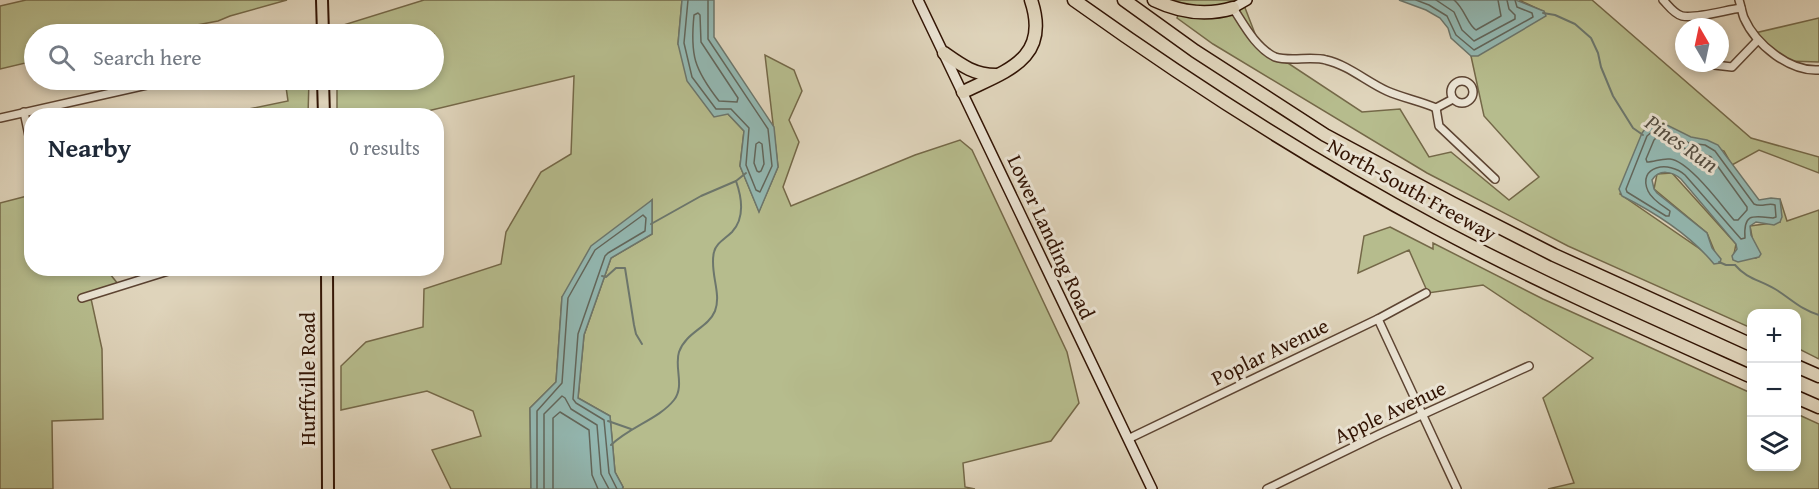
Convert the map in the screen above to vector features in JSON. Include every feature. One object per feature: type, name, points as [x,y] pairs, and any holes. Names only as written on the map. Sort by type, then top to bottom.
[{"type":"highway","points":[[963,92],[1020,62],[1032,45],[1036,23],[1031,0]]},
{"type":"highway","name":"North-South Freeway","points":[[1074,0],[1157,59],[1307,155],[1436,227],[1554,287],[1747,375]]},
{"type":"highway","name":"North-South Freeway","points":[[1124,0],[1195,51],[1325,135],[1554,255],[1747,343]]},
{"type":"highway","points":[[1154,0],[1170,7],[1198,13],[1213,13],[1233,8]]},
{"type":"highway","points":[[944,53],[970,70],[986,75],[997,75]]},
{"type":"highway","points":[[1801,368],[1819,376]]},
{"type":"highway","points":[[1801,399],[1819,407]]},
{"type":"main road","points":[[322,0],[322,24]]},
{"type":"main road","name":"Lower Landing Road","points":[[918,0],[1152,489]]},
{"type":"main road","points":[[1233,8],[1247,0]]},
{"type":"main road","points":[[323,90],[324,108]]},
{"type":"main road","name":"Hurffville Road","points":[[327,276],[328,489]]},
{"type":"street","points":[[1663,0],[1681,16],[1700,15],[1740,2],[1746,23],[1758,40],[1779,57],[1795,66],[1806,70],[1819,70]]},
{"type":"street","points":[[1233,8],[1264,49],[1277,58],[1324,59],[1340,65],[1389,92],[1436,108],[1453,99]]},
{"type":"street","points":[[1729,67],[1732,67],[1758,40]]},
{"type":"street","points":[[42,108],[124,90]]},
{"type":"street","points":[[1436,108],[1439,126],[1495,179]]},
{"type":"street","points":[[0,118],[24,112]]},
{"type":"street","points":[[82,298],[152,276]]},
{"type":"street","name":"Poplar Avenue","points":[[1128,439],[1378,319],[1426,293]]},
{"type":"street","points":[[1378,319],[1457,489]]},
{"type":"street","name":"Apple Avenue","points":[[1267,489],[1529,366]]},
{"type":"green space","points":[[26,0],[287,0],[202,24],[24,24],[24,63],[0,69],[0,6]]},
{"type":"green space","points":[[424,0],[682,0],[678,44],[728,114],[744,131],[740,166],[759,211],[778,167],[765,55],[794,70],[802,91],[789,120],[799,142],[783,187],[791,206],[915,155],[960,140],[972,150],[1067,352],[1079,403],[1051,441],[963,463],[965,487],[975,489],[622,489],[615,472],[610,416],[578,398],[584,335],[611,258],[652,234],[652,200],[562,297],[556,382],[530,408],[531,489],[451,489],[432,450],[481,436],[473,411],[427,391],[341,410],[341,366],[366,342],[423,327],[424,289],[501,264],[506,232],[541,172],[571,154],[574,76],[440,108],[337,108],[337,90],[444,90],[444,24],[347,24]]},
{"type":"green space","points":[[1170,0],[1242,0],[1259,44],[1362,112],[1400,109],[1429,157],[1451,152],[1509,200],[1539,177],[1484,116],[1471,56],[1543,11],[1519,0],[1592,0],[1751,138],[1819,157],[1819,173],[1759,150],[1732,165],[1724,151],[1652,124],[1620,194],[1719,262],[1707,233],[1654,189],[1657,174],[1672,173],[1736,244],[1733,259],[1756,258],[1750,226],[1780,222],[1780,199],[1787,221],[1819,210],[1819,359],[1801,350],[1801,309],[1747,309],[1747,326],[1568,246],[1427,173],[1213,44],[1177,18],[1181,7]]},
{"type":"green space","points":[[1819,18],[1819,62],[1787,61],[1755,33]]},
{"type":"green space","points":[[286,90],[309,90],[308,108],[254,108],[288,101]]},
{"type":"green space","points":[[24,197],[24,276],[112,276],[118,284],[90,294],[102,349],[103,419],[52,421],[53,489],[0,489],[0,203]]},
{"type":"green space","points":[[1390,227],[1433,249],[1433,243],[1543,299],[1747,391],[1747,471],[1801,471],[1801,416],[1819,424],[1819,489],[1548,489],[1574,483],[1543,398],[1593,358],[1483,285],[1428,293],[1409,250],[1358,273],[1364,236]]},
{"type":"water","points":[[682,0],[714,0],[714,37],[774,127],[778,167],[759,212],[740,166],[744,131],[728,114],[714,117],[687,81],[678,44]]},
{"type":"water","points":[[1399,0],[1516,0],[1544,11],[1546,16],[1478,56],[1471,56],[1451,38],[1448,28],[1440,18]]},
{"type":"water","points":[[1652,124],[1667,125],[1691,137],[1718,145],[1759,200],[1780,199],[1782,217],[1780,222],[1774,225],[1756,222],[1750,226],[1751,235],[1761,254],[1759,257],[1738,262],[1733,260],[1732,256],[1737,249],[1736,244],[1681,179],[1674,174],[1666,172],[1655,176],[1652,180],[1654,189],[1707,233],[1712,248],[1721,259],[1720,263],[1714,264],[1705,253],[1672,226],[1622,196],[1619,189],[1642,133]]},
{"type":"water","points":[[652,200],[652,234],[611,258],[584,335],[578,398],[610,416],[615,472],[623,487],[622,489],[531,489],[530,408],[556,382],[562,297],[591,246]]},
{"type":"waterway","name":"Pines Run","points":[[1543,13],[1555,15],[1575,24],[1591,38],[1613,96],[1633,128],[1643,135]]},
{"type":"waterway","points":[[651,224],[701,196],[736,181],[746,173]]},
{"type":"waterway","points":[[611,445],[668,407],[677,395],[679,389],[678,358],[682,345],[712,317],[717,304],[713,267],[714,252],[739,221],[741,201],[736,181]]},
{"type":"waterway","points":[[1719,262],[1735,265]]},
{"type":"waterway","name":"Pines Run","points":[[1735,265],[1796,304],[1819,315]]},
{"type":"waterway","points":[[602,276],[606,277],[616,268],[625,268],[636,334],[642,344]]},
{"type":"waterway","points":[[608,421],[631,429]]}]
